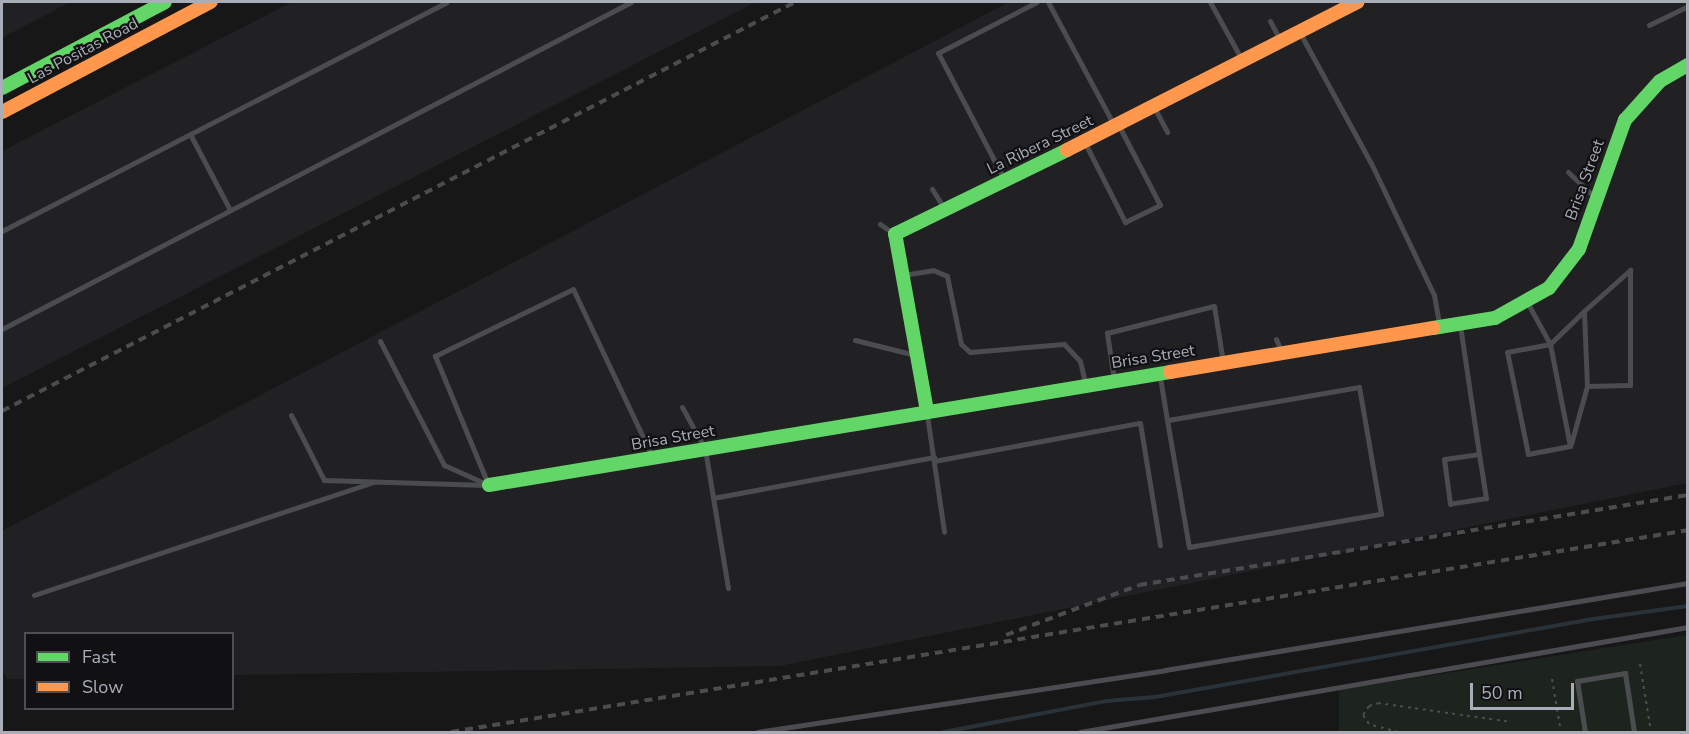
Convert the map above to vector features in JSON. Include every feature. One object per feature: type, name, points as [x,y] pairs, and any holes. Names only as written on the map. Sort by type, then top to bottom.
[{"type":"street","name":"Las Positas Road","points":[[2,88],[165,2]]},
{"type":"street","name":"Las Positas Road","points":[[2,112],[211,2]]},
{"type":"street","name":"La Ribera Street","points":[[895,234],[1154,108],[1281,42],[1343,5],[1358,2]]},
{"type":"street","name":"Brisa Street","points":[[489,485],[1223,362],[1279,346],[1495,318],[1549,288],[1579,249],[1595,197],[1625,120],[1660,81],[1688,65]]},
{"type":"street","points":[[895,234],[927,411]]},
{"type":"lane","points":[[2,231],[447,2]]},
{"type":"lane","points":[[2,328],[631,2]]},
{"type":"lane","points":[[1005,180],[938,53],[1037,2]]},
{"type":"lane","points":[[1048,2],[1160,204],[1125,222],[1084,141]]},
{"type":"lane","points":[[1210,2],[1242,61]]},
{"type":"lane","points":[[1649,25],[1688,6]]},
{"type":"lane","points":[[1270,21],[1281,42]]},
{"type":"lane","points":[[1299,32],[1371,164],[1434,295],[1439,327]]},
{"type":"lane","points":[[1154,108],[1167,132]]},
{"type":"lane","points":[[190,134],[230,210]]},
{"type":"lane","points":[[1568,172],[1595,197]]},
{"type":"lane","points":[[932,189],[945,209]]},
{"type":"lane","points":[[880,224],[895,234]]},
{"type":"lane","points":[[902,275],[933,270],[947,276],[961,344],[970,352],[1064,344],[1080,361],[1085,385]]},
{"type":"lane","points":[[1570,446],[1528,454],[1508,352],[1550,344],[1629,270],[1629,385],[1587,386]]},
{"type":"lane","points":[[489,485],[435,356],[573,289],[653,459]]},
{"type":"lane","points":[[1526,300],[1550,344],[1570,446]]},
{"type":"lane","points":[[1114,380],[1107,333],[1214,306],[1223,362]]},
{"type":"lane","points":[[1570,446],[1587,386],[1584,311]]},
{"type":"lane","points":[[1460,323],[1479,454],[1485,498],[1450,504],[1444,459],[1479,454]]},
{"type":"lane","points":[[855,340],[917,356]]},
{"type":"lane","points":[[380,341],[444,465],[489,485]]},
{"type":"lane","points":[[1159,372],[1167,420],[1189,547],[1381,514],[1359,387],[1167,420]]},
{"type":"lane","points":[[682,407],[705,449],[728,588]]},
{"type":"lane","points":[[927,411],[944,532]]},
{"type":"lane","points":[[291,415],[324,480],[489,485]]},
{"type":"lane","points":[[713,498],[1140,423],[1160,545]]},
{"type":"lane","points":[[34,595],[375,482]]},
{"type":"lane","points":[[757,732],[1165,670],[1688,583]]},
{"type":"lane","points":[[1080,732],[1688,627]]},
{"type":"lane","points":[[1585,732],[1576,681],[1625,673],[1634,732]]},
{"type":"path","points":[[1640,663],[1651,732]]},
{"type":"path","points":[[1552,679],[1561,732]]},
{"type":"path","points":[[1550,700],[1555,697]]},
{"type":"path","points":[[1398,732],[1369,724],[1363,715],[1369,706],[1378,703],[1511,722]]},
{"type":"shaded area","points":[[2,2],[70,2],[2,38]]},
{"type":"shaded area","points":[[292,2],[756,2],[2,388],[2,151]]},
{"type":"shaded area","points":[[1009,2],[1687,2],[1687,483],[780,666],[234,675],[234,632],[24,632],[24,679],[7,679],[2,669],[2,531]]},
{"type":"shaded area","points":[[1687,635],[1687,732],[1339,732],[1339,690]]},
{"type":"waterway","points":[[944,732],[1107,701],[1155,697],[1586,620],[1688,606]]},
{"type":"railway","points":[[2,411],[795,2]]},
{"type":"railway","points":[[1006,635],[1139,585],[1688,495]]},
{"type":"railway","points":[[451,732],[1688,530]]},
{"type":"traffic: fast","points":[[2,88],[165,2]]},
{"type":"traffic: fast","points":[[1433,328],[1495,318],[1549,288],[1579,249],[1625,120],[1660,81],[1688,65]]},
{"type":"traffic: fast","points":[[927,411],[895,234],[1067,150]]},
{"type":"traffic: fast","points":[[489,485],[1170,372]]},
{"type":"traffic: slow","points":[[2,112],[211,2]]},
{"type":"traffic: slow","points":[[1067,150],[1358,2]]},
{"type":"traffic: slow","points":[[1170,372],[1433,328]]}]
